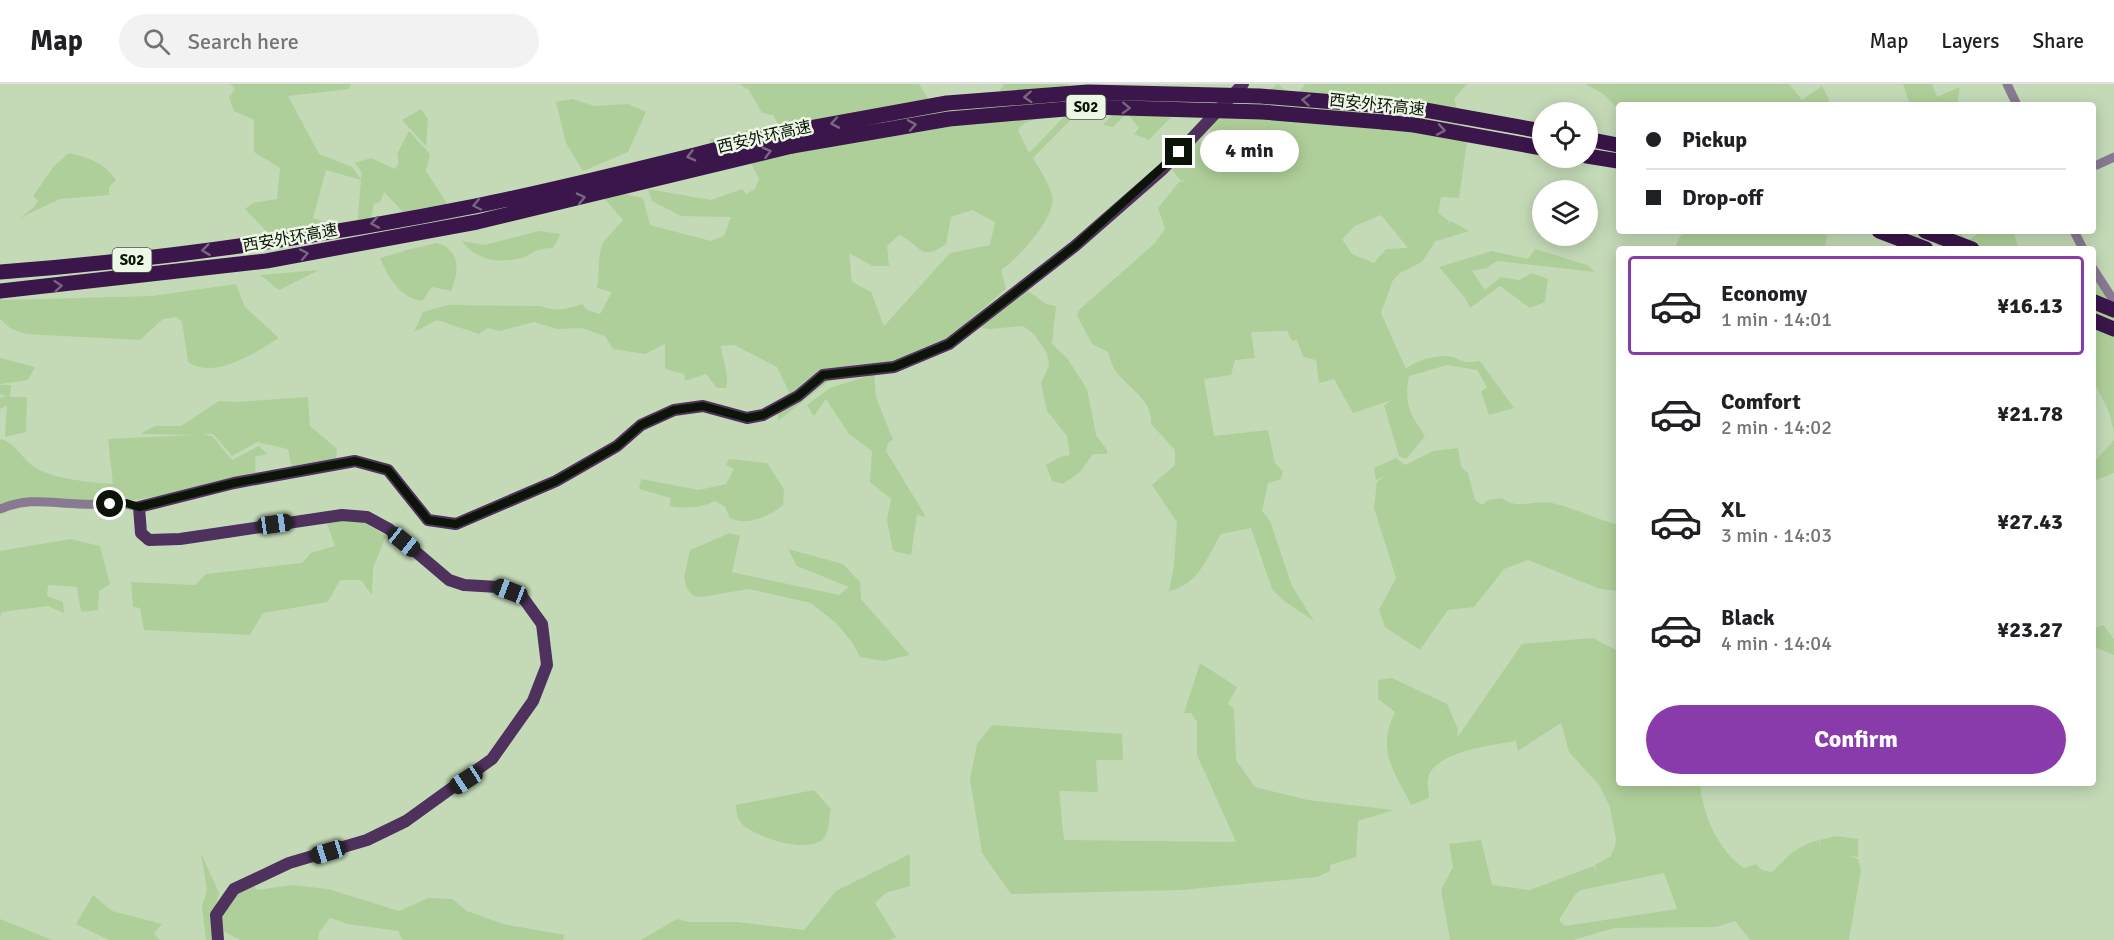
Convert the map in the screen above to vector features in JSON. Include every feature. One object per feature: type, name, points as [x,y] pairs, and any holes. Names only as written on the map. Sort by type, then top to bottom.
[{"type":"highway","name":"西安外环高速","points":[[0,272],[82,266],[264,243],[433,213],[645,167],[790,139],[947,103],[1088,92],[1260,96],[1414,108],[1532,129]]},
{"type":"highway","name":"西安外环高速","points":[[0,291],[246,263],[477,222],[649,182],[790,139],[949,119],[1089,107],[1262,112],[1413,125],[1532,146]]},
{"type":"highway","points":[[1598,141],[1616,145]]},
{"type":"highway","points":[[1598,158],[1616,161]]},
{"type":"highway","points":[[1887,234],[1918,246]]},
{"type":"highway","points":[[1933,234],[1964,246]]},
{"type":"highway","points":[[2096,303],[2114,310]]},
{"type":"highway","points":[[2096,322],[2114,329]]},
{"type":"main road","points":[[218,940],[216,915],[234,889],[289,863],[367,840],[406,821],[492,759],[532,700],[547,665],[542,624],[521,595],[498,587],[465,585],[449,580],[389,530],[367,517],[342,514],[180,539],[149,540],[141,533],[139,507],[234,483],[355,461],[388,470],[428,520],[456,524],[556,481],[617,446],[641,425],[674,410],[703,406],[747,418],[763,415],[798,396],[823,375],[894,367],[949,344],[1075,246],[1163,169],[1243,84]]},
{"type":"street","points":[[2007,84],[2016,102]]},
{"type":"street","points":[[2097,165],[2114,157]]},
{"type":"street","points":[[2096,273],[2114,301]]},
{"type":"street","points":[[0,509],[36,500],[78,504],[126,503],[139,507]]},
{"type":"green space","points":[[230,84],[351,84],[349,89],[288,96],[319,154],[352,167],[361,179],[362,173],[355,163],[371,158],[395,169],[399,163],[397,154],[409,131],[430,154],[426,171],[448,205],[407,216],[384,192],[380,202],[374,204],[370,224],[357,225],[361,180],[326,170],[313,218],[326,222],[325,230],[293,229],[267,232],[245,209],[253,203],[277,199],[280,168],[254,152],[254,120],[234,111],[229,97],[235,89]]},
{"type":"green space","points":[[739,84],[919,84],[932,105],[964,95],[997,92],[997,95],[1004,84],[1069,84],[1062,99],[1051,111],[1026,123],[1018,130],[1029,153],[1089,91],[1098,92],[1033,158],[1048,185],[1052,195],[1052,204],[1049,214],[1035,237],[1017,257],[1001,270],[1006,289],[934,350],[829,381],[778,421],[778,401],[789,392],[777,367],[734,345],[721,346],[727,383],[726,388],[717,388],[706,374],[685,381],[684,374],[665,369],[665,344],[645,354],[613,349],[605,336],[581,328],[557,329],[534,322],[499,331],[488,328],[479,334],[437,320],[414,332],[423,312],[448,305],[541,306],[556,309],[582,304],[588,310],[600,314],[612,292],[597,288],[601,248],[623,220],[595,188],[643,198],[650,225],[711,241],[724,236],[731,217],[681,216],[652,201],[648,189],[711,200],[742,189],[746,194],[755,189],[759,179],[749,159],[711,153],[710,139],[778,124],[773,115],[762,113],[749,90]],"holes":[[[972,210],[995,222],[990,245],[950,253],[884,326],[871,292],[852,282],[849,253],[873,266],[889,266],[887,246],[899,235],[921,250],[931,252],[946,244],[951,217]]]},
{"type":"green space","points":[[1278,84],[1288,93],[1299,92],[1305,84],[1467,84],[1454,99],[1467,143],[1459,198],[1441,197],[1438,213],[1449,221],[1447,225],[1451,221],[1469,231],[1437,241],[1437,239],[1422,262],[1400,273],[1393,280],[1381,313],[1406,369],[1420,361],[1436,357],[1447,356],[1468,362],[1480,361],[1514,408],[1489,415],[1481,392],[1487,387],[1477,370],[1447,365],[1409,376],[1407,394],[1409,408],[1425,436],[1406,459],[1399,456],[1384,405],[1392,400],[1353,413],[1334,379],[1319,383],[1316,360],[1303,357],[1297,340],[1292,341],[1287,331],[1251,332],[1255,358],[1235,360],[1231,375],[1204,379],[1214,436],[1268,430],[1275,463],[1283,471],[1281,479],[1268,483],[1262,511],[1270,521],[1292,586],[1314,621],[1284,601],[1272,589],[1251,528],[1221,534],[1195,577],[1179,588],[1169,591],[1174,565],[1177,522],[1152,485],[1175,465],[1175,450],[1151,424],[1151,415],[1144,401],[1115,370],[1108,352],[1092,344],[1077,315],[1079,310],[1155,243],[1165,229],[1158,208],[1179,182],[1185,181],[1180,180],[1166,162],[1192,135],[1207,148],[1216,139],[1203,120],[1219,99],[1236,116]],"holes":[[[1381,215],[1408,248],[1386,249],[1374,263],[1352,254],[1342,239],[1355,226]]]},
{"type":"green space","points":[[1585,84],[1789,84],[1802,100],[1822,86],[1829,99],[1828,102],[1616,102],[1616,107],[1602,93]]},
{"type":"green space","points":[[1903,84],[1932,84],[1937,97],[1960,87],[1958,102],[1909,102]]},
{"type":"green space","points":[[1135,90],[1188,100],[1149,140],[1134,134],[1139,128],[1127,113],[1113,127],[1103,125]]},
{"type":"green space","points":[[572,99],[595,106],[628,104],[646,112],[628,152],[583,171],[566,143],[556,102]]},
{"type":"green space","points":[[421,109],[428,119],[426,146],[402,120]]},
{"type":"green space","points":[[69,153],[96,162],[111,174],[116,180],[109,187],[109,195],[60,199],[20,218],[34,207],[38,201],[33,196],[54,166]]},
{"type":"green space","points":[[539,231],[561,234],[553,248],[541,249],[522,258],[509,260],[487,259],[473,252],[462,241],[485,245]]},
{"type":"green space","points":[[1911,234],[1961,234],[1967,241],[1978,234],[2014,234],[2018,246],[1938,246],[1934,240],[1926,246],[1914,246],[1902,241]]},
{"type":"green space","points":[[1681,235],[1827,235],[1825,246],[1676,246]]},
{"type":"green space","points":[[437,243],[450,251],[456,262],[456,276],[451,291],[432,287],[422,301],[407,296],[396,285],[380,258],[401,252],[404,255],[402,251]]},
{"type":"green space","points":[[1535,249],[1587,265],[1595,272],[1497,261],[1487,268],[1472,271],[1485,290],[1501,277],[1519,280],[1532,273],[1548,279],[1545,302],[1530,308],[1500,286],[1470,308],[1465,298],[1439,267],[1492,251],[1528,259]]},
{"type":"green space","points":[[319,270],[279,290],[260,275]]},
{"type":"green space","points":[[2096,276],[2114,310],[2114,432],[2109,412],[2096,386]]},
{"type":"green space","points":[[236,284],[245,307],[279,338],[247,357],[210,368],[198,367],[188,362],[182,322],[177,317],[163,319],[140,340],[26,334],[10,328],[0,319],[0,292],[2,300],[152,296]]},
{"type":"green space","points":[[1020,285],[1046,304],[1056,306],[1052,344],[1067,358],[1087,389],[1096,435],[1107,450],[1107,454],[1093,454],[1079,473],[1063,484],[1052,481],[1046,465],[1060,457],[1070,455],[1067,436],[1047,411],[1041,383],[1049,366],[1047,353],[1033,333],[1023,326],[989,329],[972,326]]},
{"type":"green space","points":[[0,358],[35,367],[28,380],[0,384]]},
{"type":"green space","points":[[874,374],[876,397],[893,440],[888,443],[886,451],[926,517],[917,515],[911,555],[893,551],[887,520],[891,499],[870,482],[872,451],[849,434],[826,399],[814,416],[807,405],[830,388]]},
{"type":"green space","points":[[0,385],[11,385],[10,397],[27,397],[26,432],[5,437],[7,405],[0,409],[0,398],[6,396],[0,394]]},
{"type":"green space","points":[[308,397],[310,426],[337,449],[335,466],[293,473],[288,449],[257,442],[232,456],[213,434],[204,434],[213,437],[232,460],[259,446],[267,454],[255,457],[256,479],[99,506],[34,500],[0,511],[0,439],[15,447],[31,465],[45,472],[74,480],[113,484],[108,439],[192,435],[140,434],[155,426],[181,426],[219,401],[237,402]]},
{"type":"green space","points":[[2114,440],[2114,473],[2096,480],[2096,460]]},
{"type":"green space","points":[[1458,448],[1461,467],[1468,473],[1475,500],[1482,505],[1488,500],[1502,498],[1514,504],[1552,503],[1616,524],[1616,591],[1600,589],[1528,560],[1504,569],[1474,607],[1448,610],[1420,650],[1385,627],[1379,610],[1396,578],[1374,508],[1377,482],[1384,477],[1376,480],[1374,468],[1396,458],[1405,465],[1433,451]]},
{"type":"green space","points":[[729,459],[767,463],[784,489],[783,505],[758,519],[743,521],[730,518],[725,507],[715,501],[693,507],[670,506],[671,498],[639,489],[641,479],[699,490],[726,484],[734,469],[726,465]]},
{"type":"green space","points":[[359,519],[386,536],[373,568],[372,595],[361,580],[340,580],[328,602],[263,613],[250,635],[144,630],[140,608],[133,607],[131,582],[195,585],[206,574],[302,563],[311,553],[335,546],[326,521]]},
{"type":"green space","points":[[730,533],[740,536],[732,572],[839,595],[849,587],[797,566],[788,549],[843,564],[860,582],[861,599],[910,655],[884,661],[860,657],[852,642],[837,624],[811,603],[749,589],[702,597],[694,596],[687,589],[684,577],[690,550]]},
{"type":"green space","points":[[70,539],[100,546],[110,584],[99,591],[98,610],[81,612],[77,587],[48,585],[47,596],[63,602],[64,613],[48,606],[2,612],[0,616],[0,551]]},
{"type":"green space","points":[[2103,625],[2114,639],[2114,655],[2096,647],[2096,628]]},
{"type":"green space","points":[[1593,638],[1616,650],[1616,786],[1700,786],[1704,808],[1713,831],[1727,852],[1744,868],[1756,864],[1762,870],[1772,872],[1792,853],[1810,843],[1819,840],[1819,848],[1820,840],[1836,836],[1858,839],[1858,857],[1849,856],[1858,859],[1861,870],[1849,940],[1750,940],[1735,921],[1716,927],[1615,928],[1573,940],[1450,940],[1441,890],[1453,867],[1449,844],[1481,840],[1492,885],[1530,890],[1594,866],[1597,874],[1595,865],[1611,856],[1616,839],[1610,807],[1599,785],[1569,752],[1561,723],[1518,751],[1516,741],[1480,747],[1441,762],[1432,769],[1428,779],[1429,798],[1411,805],[1393,771],[1387,749],[1387,738],[1395,712],[1378,699],[1378,680],[1392,678],[1447,704],[1458,729],[1457,738],[1522,644]],"holes":[[[1664,873],[1677,909],[1565,926],[1559,920],[1574,896],[1581,890]]]},
{"type":"green space","points":[[1200,663],[1237,687],[1228,704],[1234,708],[1236,760],[1255,787],[1308,800],[1394,810],[1358,821],[1356,857],[1330,865],[1330,871],[1317,877],[1181,890],[1011,894],[982,853],[970,779],[977,744],[992,725],[1122,734],[1123,760],[1096,760],[1098,792],[1059,791],[1064,840],[1236,842],[1197,755],[1197,722],[1191,713],[1184,713]]},
{"type":"green space","points":[[814,790],[831,809],[825,837],[818,842],[796,845],[770,839],[748,828],[741,823],[738,817],[736,805]]},
{"type":"green space","points":[[201,853],[219,893],[211,924],[215,940],[206,940],[202,906],[207,891]]},
{"type":"green space","points":[[910,854],[910,886],[886,893],[875,903],[896,937],[890,940],[641,940],[677,919],[689,922],[737,922],[804,930],[836,891]]},
{"type":"green space","points":[[249,879],[257,890],[292,885],[328,889],[399,911],[428,898],[452,899],[467,911],[503,924],[565,935],[563,940],[403,940],[398,931],[348,924],[330,918],[319,933],[318,940],[240,940],[219,929],[224,898]]},
{"type":"green space","points":[[93,895],[112,911],[162,924],[154,934],[160,940],[109,940],[76,924]]},
{"type":"green space","points":[[0,919],[52,940],[0,940]]},
{"type":"route","points":[[110,504],[126,503],[139,507],[234,483],[355,461],[388,470],[397,478],[428,520],[456,524],[556,481],[617,446],[641,425],[674,410],[703,406],[747,418],[763,415],[798,396],[823,375],[894,367],[949,344],[1075,246],[1163,169],[1179,152]]}]
